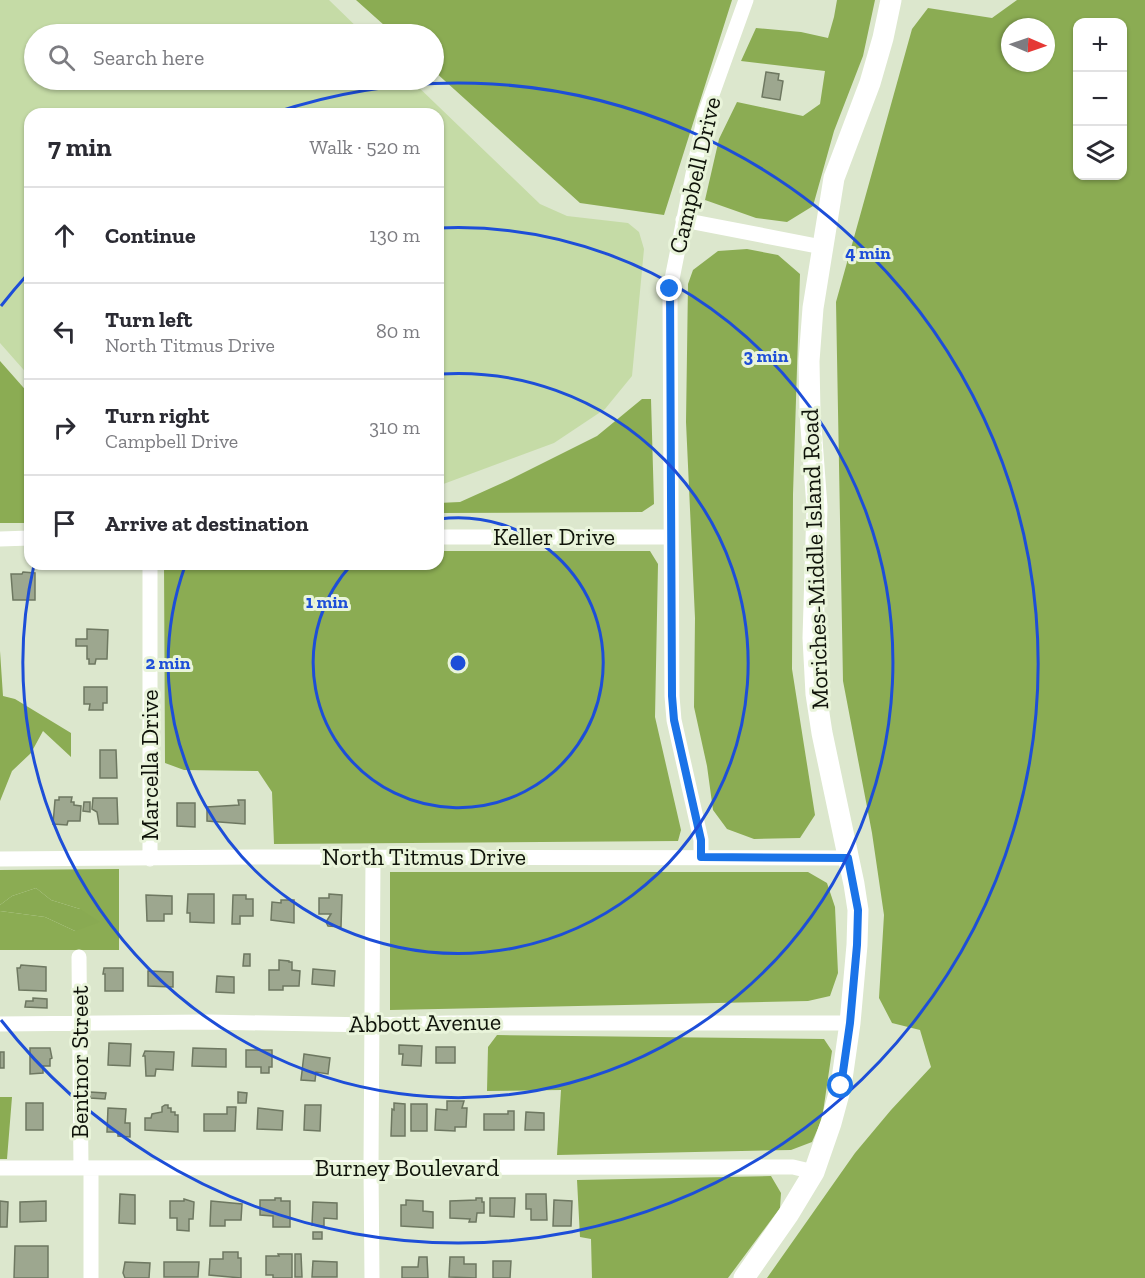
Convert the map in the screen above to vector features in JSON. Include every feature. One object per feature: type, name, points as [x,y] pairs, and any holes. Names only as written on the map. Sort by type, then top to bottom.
[{"type":"main road","name":"Moriches-Middle Island Road","points":[[744,1278],[788,1215],[814,1172],[841,1086],[850,1023],[858,910],[816,694],[813,638],[817,507],[810,413],[809,361],[813,308],[834,178],[870,83],[891,0]]},
{"type":"street","name":"Campbell Drive","points":[[701,857],[701,840],[674,720],[670,289],[705,114],[746,0]]},
{"type":"street","points":[[683,220],[822,247]]},
{"type":"street","name":"Keller Drive","points":[[444,537],[671,537]]},
{"type":"street","points":[[0,539],[24,538]]},
{"type":"street","name":"Marcella Drive","points":[[150,570],[150,859]]},
{"type":"street","points":[[372,1278],[373,858]]},
{"type":"street","name":"North Titmus Drive","points":[[0,859],[848,858]]},
{"type":"street","name":"Bentnor Street","points":[[79,957],[91,1278]]},
{"type":"street","name":"Abbott Avenue","points":[[0,1024],[850,1023]]},
{"type":"street","name":"Burney Boulevard","points":[[0,1168],[793,1167],[814,1172]]},
{"type":"shaded area","points":[[0,0],[329,0],[354,24],[24,24],[24,90],[421,90],[440,108],[24,108],[24,370],[0,343]]},
{"type":"shaded area","points":[[356,0],[732,0],[664,215],[580,203],[444,80],[444,24],[383,24]]},
{"type":"shaded area","points":[[837,0],[875,0],[863,56],[834,131],[813,206],[787,222],[756,218],[705,200],[719,139],[737,102],[803,116],[820,104],[825,71],[741,61],[756,28],[801,32],[828,38]]},
{"type":"shaded area","points":[[1017,0],[1145,0],[1145,1278],[767,1278],[855,1153],[931,1067],[920,1030],[892,1023],[879,998],[884,915],[872,833],[843,681],[836,302],[912,29],[928,8],[992,18]]},
{"type":"shaded area","points":[[444,112],[540,204],[567,216],[628,223],[639,232],[644,249],[632,376],[605,409],[554,443],[444,484]]},
{"type":"shaded area","points":[[747,249],[778,255],[800,274],[793,494],[792,669],[815,815],[800,838],[754,839],[727,829],[713,810],[707,766],[694,707],[695,618],[686,422],[688,284],[693,270],[718,251]]},
{"type":"shaded area","points":[[0,361],[24,388],[24,523],[0,523]]},
{"type":"shaded area","points":[[642,399],[651,399],[654,504],[642,512],[444,513],[444,503],[460,502],[597,436]]},
{"type":"shaded area","points":[[444,551],[650,551],[658,564],[655,717],[681,830],[678,841],[274,844],[272,792],[258,771],[184,770],[165,763],[164,570],[444,570]]},
{"type":"shaded area","points":[[0,651],[3,696],[15,699],[71,733],[71,757],[43,731],[31,753],[12,771],[0,801]]},
{"type":"shaded area","points":[[119,869],[119,950],[0,950],[0,911],[45,917],[75,931],[80,909],[51,900],[36,888],[12,896],[0,905],[0,870]]},
{"type":"shaded area","points":[[390,872],[808,872],[827,883],[835,907],[838,973],[830,996],[808,1001],[390,1010]]},
{"type":"shaded area","points":[[36,888],[51,900],[80,909],[100,922],[75,931],[45,917],[0,911],[0,905],[12,896]]},
{"type":"shaded area","points":[[497,1035],[824,1039],[832,1051],[822,1119],[812,1142],[791,1150],[557,1155],[561,1090],[487,1091],[488,1047]]},
{"type":"shaded area","points":[[0,1097],[12,1097],[7,1159],[0,1159]]},
{"type":"shaded area","points":[[771,1176],[781,1193],[780,1208],[728,1278],[592,1278],[591,1239],[580,1237],[577,1180]]},
{"type":"building","points":[[766,72],[779,74],[778,80],[783,81],[780,100],[762,97]]},
{"type":"building","points":[[23,572],[35,573],[35,600],[13,600],[11,574],[22,574]]},
{"type":"building","points":[[87,629],[108,630],[107,659],[96,659],[95,664],[89,664],[87,646],[76,646],[76,639],[87,639]]},
{"type":"building","points":[[84,687],[107,687],[107,703],[103,703],[103,710],[89,710],[90,704],[84,704]]},
{"type":"building","points":[[100,750],[116,750],[117,778],[100,778]]},
{"type":"building","points":[[59,797],[72,797],[71,802],[74,802],[74,805],[81,806],[80,821],[68,821],[67,825],[53,824],[55,800],[59,800]]},
{"type":"building","points":[[93,798],[117,798],[118,824],[99,824],[97,812],[92,809]]},
{"type":"building","points":[[238,800],[245,800],[245,824],[207,821],[207,807],[239,805]]},
{"type":"building","points":[[84,802],[90,802],[90,812],[83,811]]},
{"type":"building","points":[[177,803],[195,803],[195,827],[177,826]]},
{"type":"building","points":[[188,894],[214,894],[214,923],[190,922],[190,913],[187,913]]},
{"type":"building","points":[[329,894],[342,895],[341,927],[328,926],[326,922],[331,914],[319,914],[319,898],[329,898]]},
{"type":"building","points":[[146,895],[172,896],[172,914],[164,914],[164,921],[147,921]]},
{"type":"building","points":[[233,895],[246,895],[246,899],[253,899],[253,916],[240,916],[240,924],[232,924]]},
{"type":"building","points":[[281,900],[294,900],[294,923],[271,920],[272,902],[281,903]]},
{"type":"building","points":[[244,954],[250,954],[250,966],[243,966]]},
{"type":"building","points":[[279,960],[292,962],[292,970],[300,971],[299,986],[283,986],[283,990],[269,990],[269,970],[279,970]]},
{"type":"building","points":[[21,965],[46,967],[46,991],[19,990],[17,968]]},
{"type":"building","points":[[104,968],[123,968],[123,991],[105,991]]},
{"type":"building","points":[[313,969],[335,971],[334,986],[312,984]]},
{"type":"building","points":[[148,971],[173,972],[173,987],[148,986]]},
{"type":"building","points":[[217,976],[234,977],[234,993],[216,992]]},
{"type":"building","points":[[33,998],[47,999],[47,1008],[25,1007],[26,1001],[33,1001]]},
{"type":"building","points":[[109,1043],[131,1044],[130,1066],[108,1065]]},
{"type":"building","points":[[399,1045],[422,1046],[421,1066],[402,1065],[403,1054],[399,1054]]},
{"type":"building","points":[[436,1047],[455,1047],[455,1063],[436,1063]]},
{"type":"building","points":[[30,1048],[50,1048],[52,1058],[50,1066],[43,1066],[43,1073],[30,1074]]},
{"type":"building","points":[[193,1048],[226,1049],[226,1067],[192,1066]]},
{"type":"building","points":[[246,1050],[272,1050],[272,1067],[269,1067],[269,1073],[261,1073],[261,1067],[246,1067]]},
{"type":"building","points":[[145,1051],[174,1052],[173,1070],[156,1069],[155,1076],[146,1076],[145,1056],[143,1056]]},
{"type":"building","points":[[0,1052],[4,1052],[4,1068],[0,1068]]},
{"type":"building","points":[[304,1054],[330,1058],[328,1074],[316,1072],[315,1081],[301,1080]]},
{"type":"building","points":[[90,1092],[106,1093],[105,1099],[90,1098]]},
{"type":"building","points":[[238,1092],[247,1093],[246,1103],[238,1103]]},
{"type":"building","points":[[447,1101],[464,1101],[462,1108],[467,1108],[466,1127],[455,1127],[455,1131],[435,1130],[436,1109],[447,1110]]},
{"type":"building","points":[[26,1103],[43,1103],[43,1130],[26,1130]]},
{"type":"building","points":[[394,1103],[405,1104],[405,1136],[391,1136]]},
{"type":"building","points":[[411,1104],[427,1104],[427,1131],[411,1131]]},
{"type":"building","points":[[165,1105],[171,1108],[171,1112],[178,1115],[178,1132],[145,1130],[145,1118],[151,1118],[152,1114],[162,1112],[162,1107]]},
{"type":"building","points":[[305,1105],[321,1105],[320,1131],[304,1130]]},
{"type":"building","points":[[227,1107],[236,1107],[235,1131],[204,1131],[204,1114],[227,1114]]},
{"type":"building","points":[[108,1108],[126,1109],[125,1123],[130,1123],[130,1137],[118,1136],[118,1132],[107,1132]]},
{"type":"building","points":[[258,1108],[283,1111],[282,1130],[257,1129]]},
{"type":"building","points":[[508,1111],[514,1111],[514,1130],[484,1130],[484,1114],[508,1114]]},
{"type":"building","points":[[526,1112],[544,1113],[544,1130],[525,1130]]},
{"type":"building","points":[[120,1194],[135,1195],[135,1224],[119,1223]]},
{"type":"building","points":[[526,1194],[546,1194],[547,1220],[531,1220],[531,1209],[526,1209]]},
{"type":"building","points":[[275,1198],[290,1201],[290,1227],[273,1227],[273,1216],[260,1215],[260,1200],[275,1200]]},
{"type":"building","points":[[476,1198],[482,1198],[484,1213],[477,1213],[476,1222],[469,1222],[470,1219],[450,1218],[450,1201],[476,1200]]},
{"type":"building","points":[[490,1198],[515,1198],[514,1217],[490,1216]]},
{"type":"building","points":[[184,1199],[194,1202],[193,1219],[189,1219],[189,1231],[177,1230],[177,1218],[170,1218],[170,1201],[184,1201]]},
{"type":"building","points":[[406,1200],[423,1201],[423,1211],[433,1212],[433,1228],[401,1226],[401,1205],[406,1205]]},
{"type":"building","points":[[554,1200],[572,1201],[571,1226],[553,1226]]},
{"type":"building","points":[[0,1201],[8,1202],[7,1227],[0,1227]]},
{"type":"building","points":[[46,1201],[46,1221],[20,1222],[20,1202]]},
{"type":"building","points":[[211,1201],[242,1204],[241,1220],[225,1220],[225,1226],[210,1226]]},
{"type":"building","points":[[313,1202],[337,1203],[337,1219],[324,1218],[324,1226],[312,1225]]},
{"type":"building","points":[[313,1232],[322,1232],[322,1239],[313,1239]]},
{"type":"building","points":[[15,1246],[48,1246],[48,1278],[14,1278]]},
{"type":"building","points":[[223,1252],[238,1252],[238,1258],[241,1258],[241,1278],[209,1275],[210,1259],[223,1259]]},
{"type":"building","points":[[278,1254],[292,1254],[292,1278],[273,1278],[273,1275],[266,1275],[266,1256],[279,1256]]},
{"type":"building","points":[[295,1254],[301,1254],[302,1277],[295,1277]]},
{"type":"building","points":[[419,1257],[427,1257],[428,1278],[402,1278],[402,1267],[418,1267]]},
{"type":"building","points":[[450,1257],[464,1257],[464,1264],[476,1264],[476,1278],[449,1277]]},
{"type":"building","points":[[313,1261],[337,1262],[337,1277],[312,1277]]},
{"type":"building","points":[[493,1261],[511,1261],[510,1278],[493,1278]]},
{"type":"building","points":[[125,1262],[150,1263],[149,1278],[125,1278],[123,1273]]},
{"type":"building","points":[[164,1262],[199,1262],[198,1277],[164,1277]]},
{"type":"route","points":[[670,289],[672,696],[674,720],[701,840],[701,857],[848,858],[858,910],[857,945],[850,1023],[841,1086]]}]
